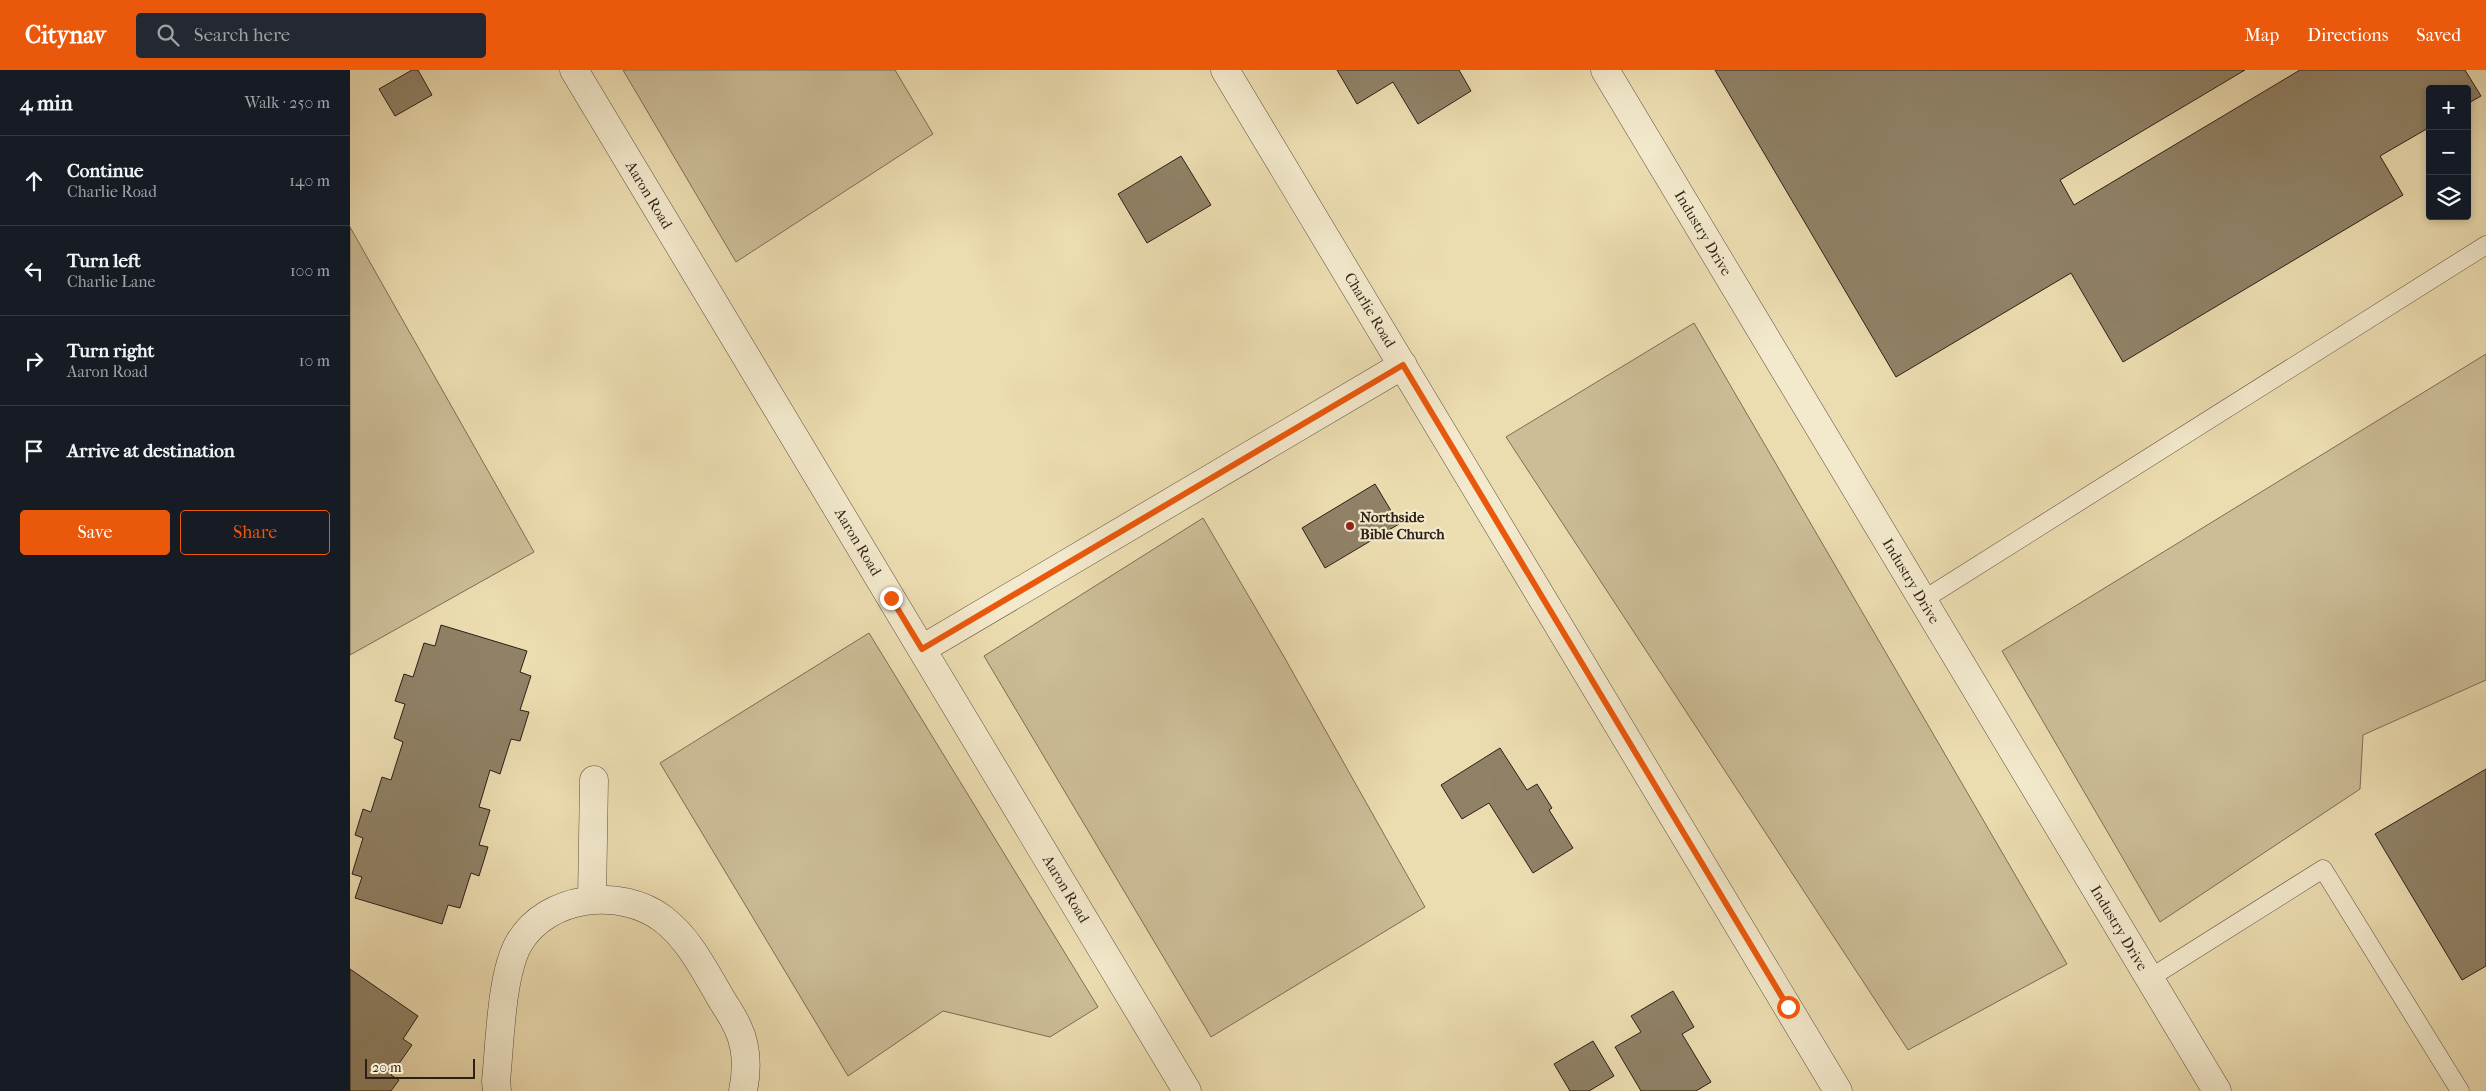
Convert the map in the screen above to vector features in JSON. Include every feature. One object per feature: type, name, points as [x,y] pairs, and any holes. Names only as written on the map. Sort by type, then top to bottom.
[{"type":"street","name":"Aaron Road","points":[[574,70],[1186,1091]]},
{"type":"street","name":"Charlie Road","points":[[1225,70],[1838,1091]]},
{"type":"street","name":"Industry Drive","points":[[1605,70],[2217,1091]]},
{"type":"street","points":[[922,649],[1403,365]]},
{"type":"street","points":[[592,900],[594,780]]},
{"type":"street","points":[[497,1091],[496,1080],[509,966],[519,942],[539,920],[547,915],[563,906],[592,900],[634,905],[662,918],[686,940],[739,1028],[747,1070],[743,1091]]},
{"type":"lane","points":[[1923,600],[2486,245]]},
{"type":"lane","points":[[2150,978],[2323,869],[2460,1091]]},
{"type":"shaded area","points":[[623,70],[895,70],[933,134],[736,262]]},
{"type":"shaded area","points":[[350,227],[534,552],[350,655]]},
{"type":"shaded area","points":[[1694,323],[2067,964],[1908,1050],[1506,437]]},
{"type":"shaded area","points":[[2486,354],[2486,680],[2363,735],[2360,789],[2160,922],[2002,651]]},
{"type":"shaded area","points":[[1203,518],[1283,655],[1425,907],[1211,1037],[984,656]]},
{"type":"shaded area","points":[[869,633],[1098,1007],[1050,1037],[943,1011],[848,1076],[660,763]]},
{"type":"building","points":[[412,70],[418,70],[432,95],[395,116],[379,89]]},
{"type":"building","points":[[1337,70],[1459,70],[1471,91],[1418,124],[1393,82],[1357,104]]},
{"type":"building","points":[[1715,70],[2245,70],[2060,180],[2074,205],[2300,70],[2465,70],[2481,96],[2471,102],[2471,85],[2426,85],[2426,129],[2380,156],[2403,195],[2123,362],[2071,273],[1896,377]]},
{"type":"building","points":[[1181,156],[1211,205],[1147,243],[1118,194]]},
{"type":"building","name":"Northside Bible Church","points":[[1375,484],[1399,524],[1325,568],[1302,528]]},
{"type":"building","points":[[441,625],[527,651],[520,672],[531,676],[520,710],[529,712],[520,741],[511,739],[500,774],[490,770],[479,807],[490,810],[479,845],[488,847],[479,876],[471,873],[460,908],[448,905],[442,924],[355,898],[362,877],[352,874],[363,838],[355,835],[363,809],[371,812],[382,777],[391,780],[403,742],[394,738],[405,704],[395,701],[404,674],[413,677],[424,643],[435,646]]},
{"type":"building","points":[[1500,748],[1527,790],[1537,784],[1552,808],[1549,810],[1573,848],[1533,873],[1489,803],[1462,819],[1441,785]]},
{"type":"building","points":[[2486,769],[2486,966],[2462,980],[2375,834]]},
{"type":"building","points":[[350,969],[418,1016],[403,1039],[412,1045],[391,1075],[399,1080],[391,1091],[350,1091]]},
{"type":"building","points":[[1673,991],[1694,1027],[1682,1034],[1711,1082],[1696,1091],[1641,1091],[1615,1047],[1641,1032],[1631,1016]]},
{"type":"building","points":[[1593,1041],[1614,1076],[1589,1091],[1570,1091],[1554,1064]]},
{"type":"place","name":"Northside Bible Church","points":[[1350,526]]},
{"type":"route","points":[[891,598],[922,649],[1403,365],[1788,1007]]}]
